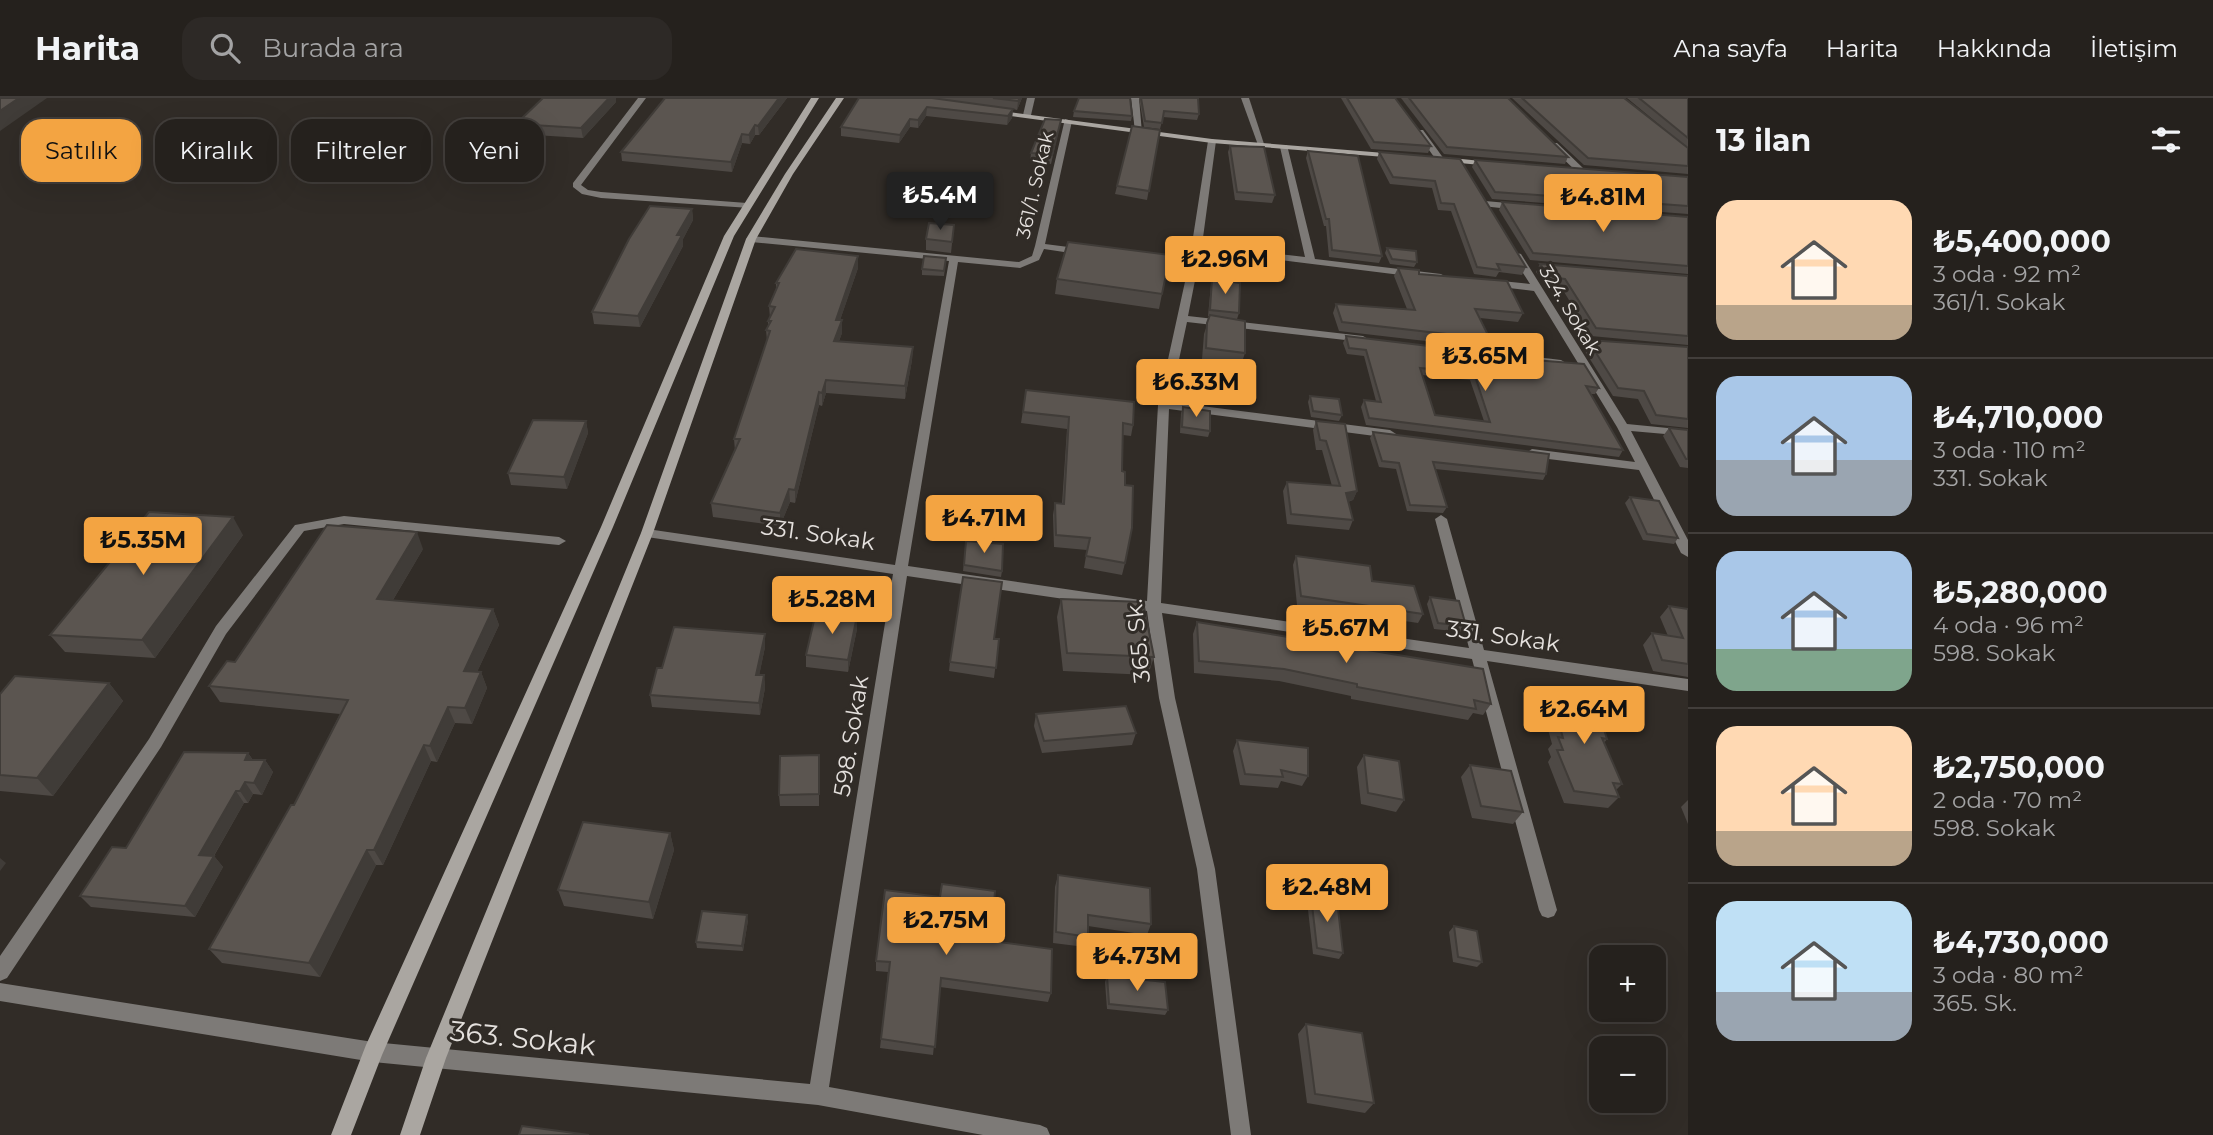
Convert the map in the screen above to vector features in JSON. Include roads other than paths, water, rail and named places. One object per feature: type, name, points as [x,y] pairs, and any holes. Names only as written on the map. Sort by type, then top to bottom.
[{"type":"street","points":[[642,98],[576,185],[585,192],[601,195],[747,206]]},
{"type":"street","points":[[341,1135],[373,1052],[607,527],[729,236],[816,98]]},
{"type":"street","points":[[410,1135],[436,1058],[647,533],[751,239],[789,174],[840,98]]},
{"type":"street","points":[[1027,115],[1031,98]]},
{"type":"street","points":[[1135,98],[1139,131]]},
{"type":"street","points":[[1245,98],[1262,145]]},
{"type":"street","points":[[988,111],[1212,141],[1401,156]]},
{"type":"street","name":"361/1. Sokak","points":[[751,239],[1020,265],[1036,258],[1068,121]]},
{"type":"street","points":[[1418,129],[1440,159]]},
{"type":"street","points":[[1543,134],[1581,171]]},
{"type":"street","name":"365. Sk.","points":[[1212,141],[1197,247],[1164,405],[1154,608],[1167,698],[1206,869],[1241,1135]]},
{"type":"street","points":[[1284,147],[1311,261]]},
{"type":"street","points":[[1427,158],[1501,164]]},
{"type":"street","points":[[1461,161],[1467,172]]},
{"type":"street","points":[[1568,170],[1595,172]]},
{"type":"street","points":[[1479,194],[1488,209],[1526,207]]},
{"type":"street","name":"324. Sokak","points":[[1510,245],[1623,427],[1686,545]]},
{"type":"street","points":[[1040,246],[1091,253]]},
{"type":"street","points":[[1197,247],[1457,278]]},
{"type":"street","name":"598. Sokak","points":[[818,1095],[901,568],[954,260]]},
{"type":"street","points":[[1142,260],[1193,266]]},
{"type":"street","points":[[1523,265],[1536,267]]},
{"type":"street","points":[[1483,282],[1536,288]]},
{"type":"street","points":[[1182,318],[1376,341]]},
{"type":"street","points":[[1569,340],[1582,341]]},
{"type":"street","points":[[1472,352],[1583,365]]},
{"type":"street","points":[[1164,405],[1398,435]]},
{"type":"street","points":[[1623,427],[1688,433]]},
{"type":"street","points":[[1521,451],[1645,467]]},
{"type":"street","points":[[1441,519],[1548,910]]},
{"type":"street","points":[[0,972],[155,743],[221,630],[300,528],[344,520],[559,541]]},
{"type":"street","name":"331. Sokak","points":[[647,533],[1688,685]]},
{"type":"street","name":"363. Sokak","points":[[0,992],[373,1052],[818,1095],[1040,1135]]}]
